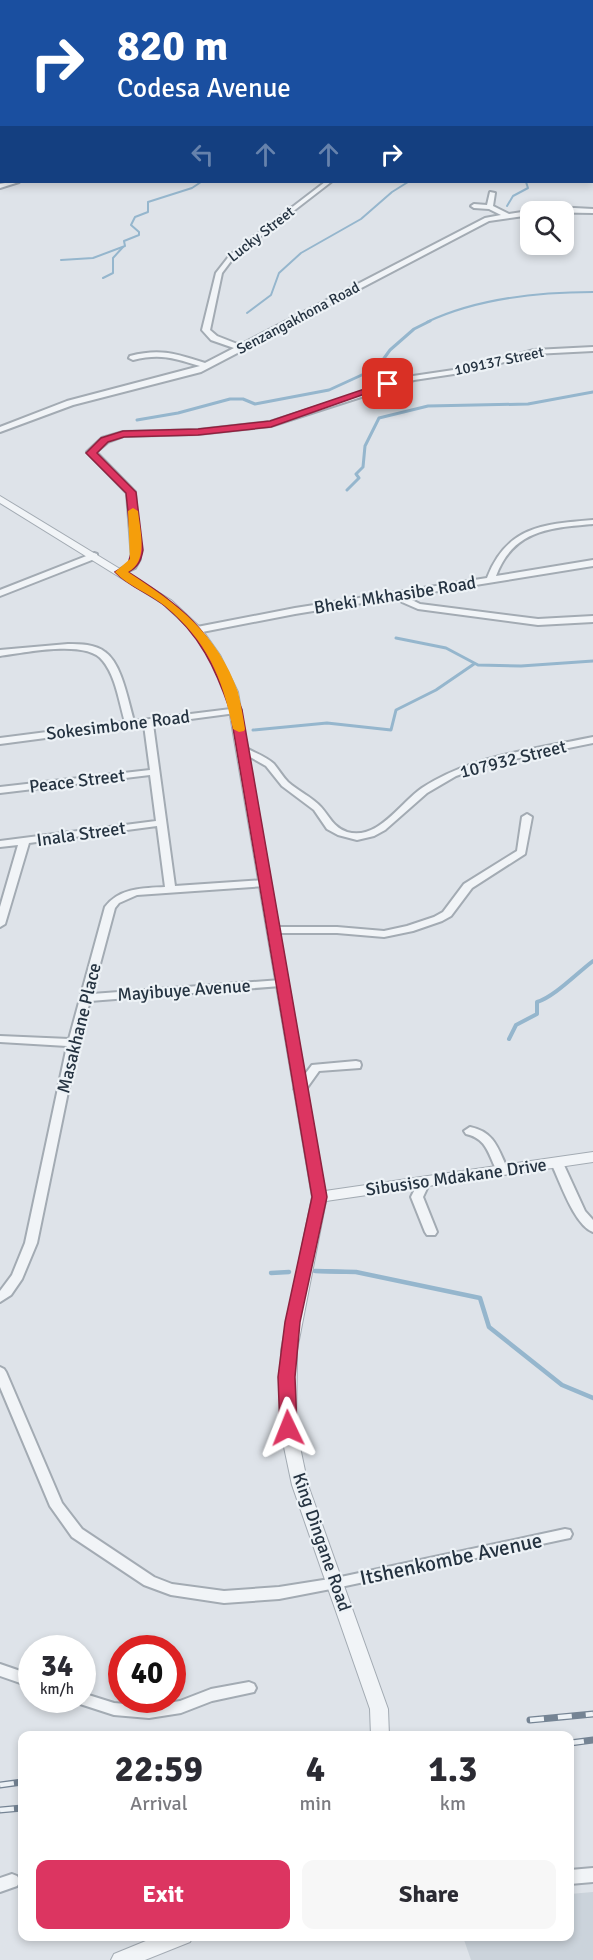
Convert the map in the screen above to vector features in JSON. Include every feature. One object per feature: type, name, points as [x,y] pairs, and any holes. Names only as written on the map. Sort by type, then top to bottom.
[{"type":"street","name":"Lucky Street","points":[[241,348],[214,338],[206,330],[221,267],[327,183]]},
{"type":"street","points":[[490,207],[492,193]]},
{"type":"street","points":[[474,206],[490,207],[507,215]]},
{"type":"street","name":"Senzangakhona Road","points":[[0,430],[70,403],[206,366],[474,224],[507,215],[555,209],[593,211]]},
{"type":"street","name":"109137 Street","points":[[120,572],[132,566],[136,559],[131,492],[91,453],[105,440],[123,434],[198,432],[271,424],[414,378],[467,369],[534,352],[593,349]]},
{"type":"street","points":[[133,358],[155,352],[166,353],[206,366]]},
{"type":"street","name":"King Dingane Road","points":[[0,499],[168,602],[197,630],[222,671],[236,710],[319,1197],[292,1322],[286,1377],[288,1428],[300,1485],[377,1701],[380,1731]]},
{"type":"street","points":[[490,580],[496,562],[502,553],[520,536],[551,527],[593,522]]},
{"type":"street","points":[[0,593],[94,556]]},
{"type":"street","name":"Bheki Mkhasibe Road","points":[[197,630],[286,612],[593,563]]},
{"type":"street","points":[[402,594],[405,600],[418,606],[522,620],[547,622],[593,619]]},
{"type":"street","points":[[0,653],[64,647],[87,648],[103,654],[110,664],[130,724]]},
{"type":"street","name":"Sokesimbone Road","points":[[0,741],[236,710]]},
{"type":"street","points":[[148,722],[170,888]]},
{"type":"street","name":"107932 Street","points":[[243,750],[268,764],[285,784],[317,808],[330,827],[341,833],[357,837],[371,834],[382,828],[424,791],[453,774],[488,762],[593,740]]},
{"type":"street","name":"Peace Street","points":[[0,790],[154,772]]},
{"type":"street","points":[[274,930],[337,930],[384,934],[438,920],[447,914],[468,885],[522,852],[526,817]]},
{"type":"street","name":"Inala Street","points":[[0,844],[161,823]]},
{"type":"street","points":[[0,924],[24,842]]},
{"type":"street","name":"Masakhane Place","points":[[0,1298],[7,1293],[18,1276],[31,1243],[73,1043],[110,907],[115,901],[135,892],[265,883]]},
{"type":"street","name":"Mayibuye Avenue","points":[[86,998],[281,983]]},
{"type":"street","points":[[0,1039],[73,1043]]},
{"type":"street","points":[[300,1089],[316,1068],[356,1065]]},
{"type":"street","points":[[470,1131],[479,1131],[485,1135],[502,1170]]},
{"type":"street","name":"Sibusiso Mdakane Drive","points":[[319,1197],[593,1157]]},
{"type":"street","points":[[557,1162],[580,1213],[593,1228]]},
{"type":"street","points":[[424,1182],[417,1197],[431,1232]]},
{"type":"street","points":[[0,1372],[57,1506],[63,1515],[77,1533],[149,1581],[171,1589],[224,1597],[279,1593],[336,1583]]},
{"type":"street","name":"Itshenkombe Avenue","points":[[336,1583],[565,1534]]},
{"type":"street","points":[[0,1670],[18,1676]]},
{"type":"street","points":[[96,1703],[114,1709],[149,1712],[181,1707],[210,1695],[249,1688]]},
{"type":"street","points":[[574,1877],[593,1875]]},
{"type":"street","points":[[121,1960],[170,1941]]},
{"type":"shaded area","points":[[593,1892],[593,1960],[471,1960],[464,1941],[574,1941],[574,1894]]},
{"type":"waterway","points":[[61,260],[93,258],[125,246],[124,241],[139,235],[139,232],[131,225],[135,217],[148,212],[148,202],[192,188],[200,183]]},
{"type":"waterway","points":[[247,313],[271,295],[279,273],[301,253],[361,219],[392,192],[406,183]]},
{"type":"waterway","points":[[507,206],[513,196],[528,188],[526,183]]},
{"type":"waterway","points":[[103,278],[113,273],[113,258],[123,247]]},
{"type":"waterway","points":[[427,322],[467,307],[508,298],[551,293],[593,292]]},
{"type":"waterway","points":[[137,420],[178,413],[230,399],[243,399],[255,404],[329,390],[377,368],[390,350],[414,329],[430,321]]},
{"type":"waterway","points":[[347,490],[359,478],[356,474],[363,467],[365,446],[379,418],[428,406],[528,404],[593,392]]},
{"type":"waterway","points":[[396,638],[446,648],[478,665],[521,666],[593,661]]},
{"type":"waterway","points":[[253,730],[327,723],[391,730],[396,710],[436,690],[474,664]]},
{"type":"waterway","points":[[509,1039],[516,1025],[537,1014],[537,1002],[558,990],[593,961]]},
{"type":"waterway","points":[[345,1272],[315,1271],[356,1272],[480,1298],[489,1327],[562,1385],[593,1398]]},
{"type":"waterway","points":[[271,1273],[289,1272]]},
{"type":"railway","points":[[530,1720],[593,1714]]},
{"type":"railway","points":[[574,1742],[593,1740]]},
{"type":"railway","points":[[0,1785],[18,1783]]},
{"type":"railway","points":[[0,1810],[18,1808]]},
{"type":"slow traffic","points":[[133,511],[136,559],[132,566],[120,572],[168,602],[197,630],[214,655],[232,692],[239,729]]},
{"type":"route","points":[[288,1428],[286,1377],[292,1322],[319,1197],[236,710],[232,692],[222,671],[197,630],[168,602],[120,572],[132,566],[136,559],[131,492],[126,484],[91,453],[105,440],[123,434],[198,432],[271,424],[388,384]]}]
